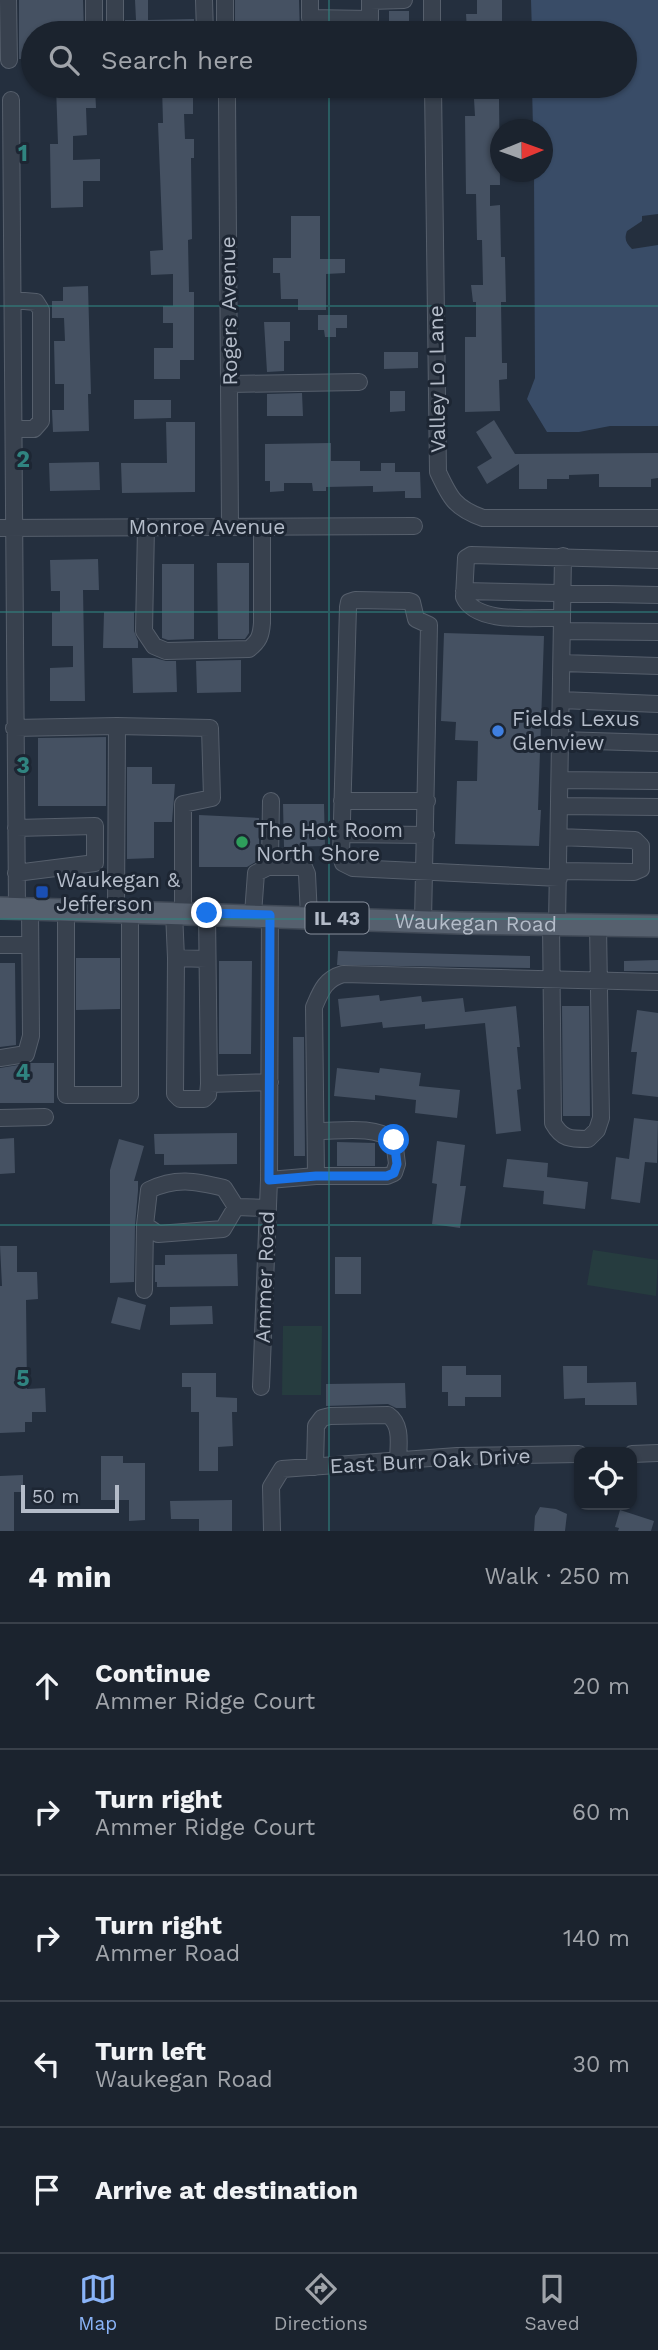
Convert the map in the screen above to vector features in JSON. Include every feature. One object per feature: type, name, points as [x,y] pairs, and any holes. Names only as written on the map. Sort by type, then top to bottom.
[{"type":"main road","name":"Waukegan Road","points":[[16,908],[658,926]]},
{"type":"street","points":[[8,0],[9,60]]},
{"type":"street","points":[[94,0],[94,21]]},
{"type":"street","points":[[115,0],[116,21]]},
{"type":"street","points":[[204,0],[205,21]]},
{"type":"street","points":[[225,0],[225,21]]},
{"type":"street","points":[[310,0],[310,18],[370,19],[370,1],[404,0]]},
{"type":"street","points":[[432,0],[432,21]]},
{"type":"street","name":"Rogers Avenue","points":[[227,98],[230,527]]},
{"type":"street","name":"Valley Lo Lane","points":[[433,98],[438,472],[450,498],[465,512],[483,518],[658,518]]},
{"type":"street","points":[[0,1058],[26,1054],[31,1036],[30,945],[16,908],[16,828],[7,749],[10,723],[7,528],[14,429],[7,363],[13,300],[6,253],[11,100]]},
{"type":"street","points":[[13,300],[36,302],[41,310],[41,421],[34,429],[14,429]]},
{"type":"street","points":[[230,384],[359,382]]},
{"type":"street","name":"Monroe Avenue","points":[[7,528],[414,526]]},
{"type":"street","points":[[146,527],[144,631],[154,646],[166,651],[249,649],[257,642],[262,623],[262,527]]},
{"type":"street","points":[[658,560],[471,555],[465,562],[464,591],[466,602],[482,614],[658,632]]},
{"type":"street","points":[[563,556],[559,874],[551,980],[553,1123],[560,1135],[566,1139],[588,1139],[597,1130],[601,1118],[598,925]]},
{"type":"street","points":[[464,591],[658,595]]},
{"type":"street","points":[[423,921],[425,872],[427,800],[429,626],[416,619],[412,602],[363,598],[349,602],[341,834],[341,855],[346,866],[425,872],[559,874],[634,872],[642,866],[641,846],[635,840],[559,837]]},
{"type":"street","points":[[562,663],[658,666]]},
{"type":"street","points":[[561,701],[658,704]]},
{"type":"street","points":[[10,723],[210,728],[212,798],[183,804],[176,958],[175,1094],[180,1099],[204,1099],[208,1095],[207,913]]},
{"type":"street","points":[[66,910],[66,1095],[130,1095],[117,726]]},
{"type":"street","points":[[561,740],[658,743]]},
{"type":"street","points":[[560,780],[658,781]]},
{"type":"street","points":[[342,801],[427,800]]},
{"type":"street","points":[[271,801],[268,867],[304,867],[307,874],[309,917]]},
{"type":"street","points":[[560,806],[658,807]]},
{"type":"street","points":[[16,828],[95,826],[95,863],[16,873]]},
{"type":"street","points":[[341,834],[426,835]]},
{"type":"street","name":"Ammer Road","points":[[261,1387],[270,1082],[261,915],[254,878],[256,873],[268,867]]},
{"type":"street","points":[[0,945],[30,945]]},
{"type":"street","points":[[176,958],[207,959]]},
{"type":"street","points":[[316,1176],[314,1007],[322,988],[331,977],[343,974],[658,982]]},
{"type":"street","points":[[209,1084],[270,1082]]},
{"type":"street","points":[[0,1118],[45,1117]]},
{"type":"street","points":[[269,1180],[316,1176],[387,1176],[394,1173],[397,1164],[394,1140],[387,1135],[374,1130],[316,1130]]},
{"type":"street","points":[[144,1290],[145,1225],[149,1190],[167,1181],[201,1183],[224,1188],[236,1207]]},
{"type":"street","points":[[236,1207],[268,1208]]},
{"type":"street","points":[[145,1225],[158,1234],[223,1229],[236,1207]]},
{"type":"street","points":[[315,1467],[316,1426],[322,1418],[330,1416],[388,1415],[394,1419],[398,1427],[398,1462]]},
{"type":"street","points":[[637,1454],[658,1453]]},
{"type":"street","name":"East Burr Oak Drive","points":[[272,1531],[271,1487],[282,1469],[457,1456],[574,1454]]},
{"type":"green space","points":[[593,1250],[658,1260],[656,1296],[587,1285]]},
{"type":"green space","points":[[283,1326],[322,1326],[321,1395],[282,1395]]},
{"type":"water","points":[[531,0],[658,0],[658,214],[642,216],[642,221],[627,231],[626,236],[632,249],[658,245],[658,426],[610,426],[579,432],[547,432],[527,399],[535,378],[534,182],[553,182],[553,119],[533,119],[532,98],[637,98],[637,21],[532,21]]},
{"type":"building","points":[[19,0],[83,0],[84,21],[21,21],[19,59]]},
{"type":"building","points":[[135,0],[148,0],[148,20],[194,21],[125,21],[136,20]]},
{"type":"building","points":[[235,0],[299,0],[300,21],[235,21]]},
{"type":"building","points":[[477,0],[502,0],[502,21],[466,21],[466,14],[477,14]]},
{"type":"building","points":[[389,11],[409,11],[409,21],[389,21]]},
{"type":"building","points":[[56,98],[96,98],[96,108],[86,108],[87,135],[73,136],[73,160],[100,159],[100,181],[83,181],[83,207],[51,208],[50,144],[58,144]]},
{"type":"building","points":[[162,98],[193,98],[193,114],[184,114],[185,139],[194,139],[194,158],[191,158],[192,239],[188,240],[189,292],[194,292],[194,360],[180,360],[180,379],[154,379],[154,348],[173,348],[173,323],[163,323],[163,306],[173,306],[173,274],[151,275],[150,251],[163,250],[158,123],[163,123]]},
{"type":"building","points":[[474,99],[499,99],[499,119],[490,119],[490,182],[500,182],[500,185],[490,185],[490,206],[500,205],[501,257],[505,257],[506,302],[501,302],[502,363],[507,363],[507,379],[499,380],[500,411],[465,412],[465,337],[476,337],[476,302],[473,302],[471,285],[483,285],[482,240],[477,240],[476,194],[466,194],[465,116],[475,116]]},
{"type":"building","points":[[291,216],[320,216],[320,259],[345,259],[345,273],[326,274],[326,310],[298,310],[298,299],[281,299],[280,273],[273,273],[273,258],[291,258]]},
{"type":"building","points":[[88,286],[91,394],[88,394],[89,431],[53,432],[52,410],[64,410],[64,384],[55,384],[54,341],[65,341],[64,318],[52,318],[52,301],[63,301],[63,287]]},
{"type":"building","points":[[318,315],[347,315],[347,328],[336,328],[336,337],[325,337],[324,330],[318,330]]},
{"type":"building","points":[[264,322],[290,322],[290,341],[284,341],[284,371],[267,372]]},
{"type":"building","points":[[384,352],[418,352],[418,368],[384,369]]},
{"type":"building","points":[[390,391],[405,391],[405,411],[390,412]]},
{"type":"building","points":[[302,393],[303,416],[267,416],[267,394]]},
{"type":"building","points":[[134,400],[171,400],[171,418],[134,419]]},
{"type":"building","points":[[494,420],[515,454],[658,453],[658,478],[651,479],[651,487],[599,487],[599,474],[569,475],[569,479],[547,479],[547,489],[519,489],[519,464],[487,484],[477,467],[492,458],[476,432]]},
{"type":"building","points":[[166,422],[195,422],[195,492],[122,493],[121,463],[167,463]]},
{"type":"building","points":[[331,443],[331,461],[360,461],[360,471],[381,471],[381,463],[395,463],[395,472],[420,472],[421,498],[405,498],[405,491],[373,492],[373,486],[326,487],[326,491],[313,491],[312,483],[284,483],[284,491],[270,492],[270,481],[265,481],[265,444]]},
{"type":"building","points":[[99,462],[100,490],[50,491],[49,463]]},
{"type":"building","points":[[98,559],[99,590],[83,590],[85,701],[50,701],[50,668],[73,667],[73,646],[52,646],[52,612],[60,612],[60,591],[51,591],[50,560]]},
{"type":"building","points":[[217,563],[249,563],[249,633],[245,639],[218,639]]},
{"type":"building","points":[[162,564],[194,564],[194,639],[162,638]]},
{"type":"building","points":[[104,612],[134,612],[138,648],[103,648]]},
{"type":"building","name":"Fields Lexus Glenview","points":[[444,633],[544,636],[539,846],[455,844],[457,781],[477,781],[478,741],[455,740],[456,722],[441,721]]},
{"type":"building","points":[[132,658],[176,661],[177,692],[133,693]]},
{"type":"building","points":[[241,660],[241,692],[197,693],[196,661]]},
{"type":"building","points":[[106,737],[106,806],[38,806],[38,738]]},
{"type":"building","points":[[127,767],[152,767],[152,784],[175,784],[172,822],[154,822],[154,858],[127,859]]},
{"type":"building","points":[[283,804],[324,804],[325,846],[284,847]]},
{"type":"building","points":[[199,815],[259,818],[259,860],[247,867],[199,867]]},
{"type":"building","points":[[338,951],[530,956],[530,968],[337,965]]},
{"type":"building","points":[[76,958],[120,958],[120,1009],[76,1010]]},
{"type":"building","points":[[658,960],[658,971],[624,971],[624,961]]},
{"type":"building","points":[[219,961],[252,961],[251,1054],[219,1054]]},
{"type":"building","points":[[0,963],[15,963],[16,1045],[0,1047]]},
{"type":"building","points":[[379,995],[380,1001],[421,996],[422,1002],[463,998],[465,1012],[516,1006],[521,1089],[517,1090],[521,1131],[496,1134],[485,1023],[425,1029],[425,1024],[383,1028],[382,1022],[341,1027],[338,999]]},
{"type":"building","points":[[562,1006],[589,1006],[590,1116],[563,1116]]},
{"type":"building","points":[[637,1010],[658,1013],[658,1097],[632,1094],[637,1052],[631,1052]]},
{"type":"building","points":[[293,1037],[304,1037],[305,1156],[294,1156]]},
{"type":"building","points":[[30,1063],[54,1063],[54,1103],[0,1103],[0,1068]]},
{"type":"building","points":[[337,1068],[379,1073],[380,1068],[421,1073],[419,1086],[460,1090],[457,1118],[415,1113],[416,1100],[375,1095],[375,1100],[334,1096]]},
{"type":"building","points":[[634,1118],[658,1121],[657,1163],[645,1162],[640,1203],[611,1199],[616,1157],[629,1159]]},
{"type":"building","points":[[237,1133],[237,1164],[164,1165],[164,1154],[155,1154],[154,1134]]},
{"type":"building","points":[[14,1138],[15,1173],[0,1174],[0,1139]]},
{"type":"building","points":[[119,1139],[144,1146],[134,1181],[138,1181],[138,1191],[134,1282],[110,1283],[110,1170]]},
{"type":"building","points":[[437,1141],[465,1145],[460,1186],[466,1186],[460,1228],[432,1224],[437,1184],[432,1183]]},
{"type":"building","points":[[337,1142],[375,1143],[375,1166],[337,1166]]},
{"type":"building","points":[[507,1159],[548,1163],[547,1177],[588,1182],[585,1209],[543,1204],[544,1191],[503,1187]]},
{"type":"building","points":[[0,1246],[17,1246],[17,1272],[37,1272],[38,1299],[26,1300],[27,1389],[45,1388],[46,1412],[32,1412],[32,1422],[25,1422],[25,1432],[0,1433]]},
{"type":"building","points":[[237,1254],[238,1286],[157,1287],[155,1282],[155,1265],[165,1265],[165,1255]]},
{"type":"building","points":[[335,1257],[361,1257],[361,1294],[335,1294]]},
{"type":"building","points":[[118,1297],[146,1305],[140,1330],[111,1323]]},
{"type":"building","points":[[212,1306],[213,1324],[170,1325],[170,1307]]},
{"type":"building","points":[[442,1366],[466,1366],[466,1375],[501,1375],[501,1397],[465,1397],[465,1406],[448,1406],[448,1392],[442,1392]]},
{"type":"building","points":[[563,1366],[587,1366],[587,1383],[636,1382],[637,1405],[585,1405],[585,1398],[564,1399]]},
{"type":"building","points":[[182,1373],[216,1373],[216,1397],[237,1398],[237,1412],[232,1412],[233,1446],[218,1447],[218,1471],[199,1471],[199,1412],[191,1412],[191,1387],[182,1387]]},
{"type":"building","points":[[405,1383],[406,1408],[396,1408],[388,1404],[326,1406],[326,1384]]},
{"type":"building","points":[[101,1456],[123,1456],[123,1463],[145,1463],[145,1520],[129,1521],[129,1500],[101,1500]]},
{"type":"building","points":[[23,1475],[23,1492],[14,1492],[14,1531],[0,1531],[0,1476]]},
{"type":"building","points":[[232,1500],[232,1531],[199,1531],[199,1519],[171,1519],[170,1501]]},
{"type":"building","points":[[540,1507],[567,1514],[565,1531],[534,1531],[535,1516]]},
{"type":"building","points":[[620,1510],[654,1521],[651,1531],[618,1531],[619,1528],[615,1527]]},
{"type":"place","name":"Fields Lexus Glenview","points":[[498,731]]},
{"type":"place","name":"The Hot Room North Shore","points":[[242,842]]},
{"type":"place","name":"Waukegan & Jefferson","points":[[42,892]]},
{"type":"route","points":[[207,913],[270,915],[269,1180],[316,1176],[387,1176],[394,1173],[397,1164],[394,1140]]}]
